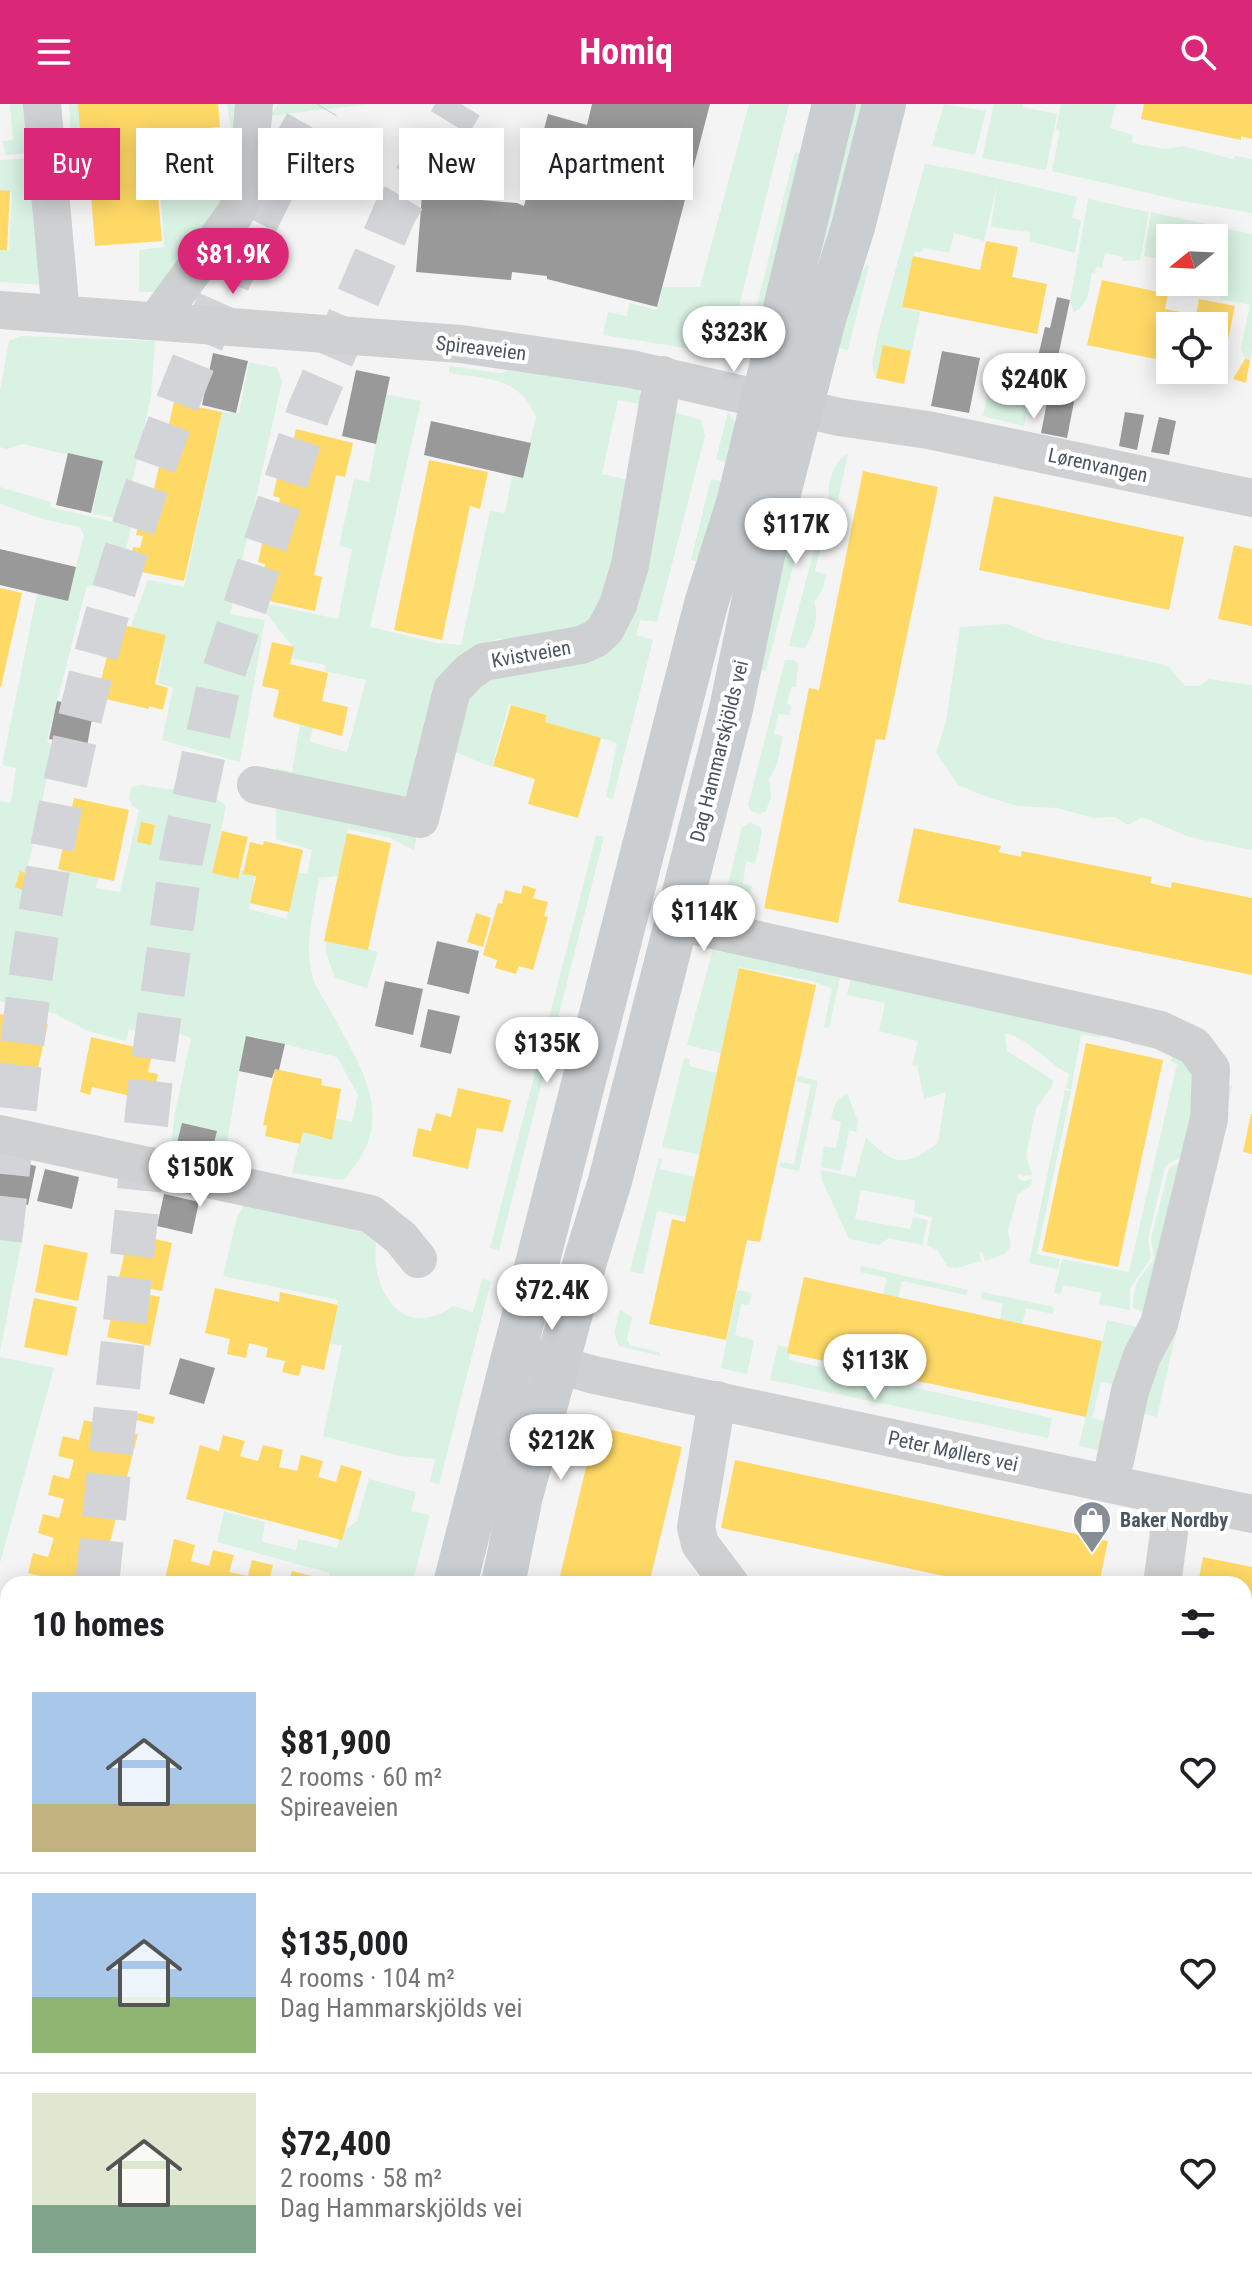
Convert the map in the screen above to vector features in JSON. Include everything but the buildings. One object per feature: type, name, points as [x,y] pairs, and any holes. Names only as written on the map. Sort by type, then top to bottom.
[{"type":"main road","name":"Dag Hammarskjölds vei","points":[[505,1576],[521,1496],[610,1181],[731,709],[763,555],[782,404],[834,104]]},
{"type":"main road","name":"Dag Hammarskjölds vei","points":[[457,1576],[718,562],[739,500],[832,287],[853,227],[884,104]]},
{"type":"street","points":[[42,104],[61,314]]},
{"type":"street","points":[[156,321],[235,214],[247,189],[254,104]]},
{"type":"street","name":"Spireaveien","points":[[0,310],[461,344],[663,375],[782,404]]},
{"type":"street","name":"Kvistveien","points":[[256,785],[420,819],[452,690],[484,662],[581,645],[605,630],[618,605],[630,565],[663,375]]},
{"type":"street","name":"Lørenvangen","points":[[782,404],[839,417],[928,430],[1252,498]]},
{"type":"street","points":[[677,922],[1119,1020],[1160,1030],[1194,1046],[1211,1069],[1209,1119],[1159,1324],[1142,1356],[1130,1391],[1115,1461]]},
{"type":"street","points":[[0,1134],[371,1214],[401,1238],[418,1259]]},
{"type":"street","name":"Peter Møllers vei","points":[[514,1352],[557,1366],[1252,1514]]},
{"type":"street","points":[[717,1400],[696,1527],[700,1544],[725,1576]]},
{"type":"street","points":[[1161,1495],[1169,1533],[1163,1576]]},
{"type":"green space","points":[[10,104],[31,104],[33,128],[24,128],[24,154],[5,155],[3,141],[13,140]]},
{"type":"green space","points":[[69,104],[86,104],[88,128],[71,128]]},
{"type":"green space","points":[[227,104],[238,104],[239,128],[231,128]]},
{"type":"green space","points":[[278,104],[370,104],[270,116]]},
{"type":"green space","points":[[749,104],[789,104],[735,323],[727,342],[705,351],[603,335],[608,312],[627,316],[629,303],[657,310],[663,287],[700,287]]},
{"type":"green space","points":[[853,104],[867,104],[806,339],[792,336]]},
{"type":"green space","points":[[944,104],[986,111],[975,155],[932,146]]},
{"type":"green space","points":[[994,104],[1023,104],[1023,107],[1057,114],[1046,170],[982,158]]},
{"type":"green space","points":[[1061,104],[1116,104],[1110,128],[1133,135],[1132,143],[1165,149],[1182,146],[1233,159],[1235,156],[1252,159],[1252,213],[1052,171],[1060,131],[1056,129]]},
{"type":"green space","points":[[795,152],[800,153],[782,268],[767,329],[752,325]]},
{"type":"green space","points":[[24,159],[24,200],[39,200],[46,285],[0,282],[0,250],[9,250],[12,192],[0,190],[0,160]]},
{"type":"green space","points":[[925,164],[1077,197],[1072,218],[1081,220],[1075,253],[1030,241],[1030,232],[991,227],[997,186],[984,241],[954,233],[949,253],[924,248],[922,252],[915,252],[904,308],[920,312],[912,351],[883,346],[876,379],[872,363],[879,329]]},
{"type":"green space","points":[[1088,199],[1149,212],[1140,260],[1122,261],[1123,257],[1105,253],[1102,268],[1096,267],[1095,273],[1092,273],[1083,305],[1074,312],[1070,302]]},
{"type":"green space","points":[[161,200],[224,200],[154,292],[139,292],[139,250],[164,247]]},
{"type":"green space","points":[[1151,212],[1206,224],[1156,224],[1156,258],[1144,256]]},
{"type":"green space","points":[[1228,229],[1252,234],[1250,360],[1245,359],[1241,348],[1250,305],[1220,299],[1220,296],[1228,296]]},
{"type":"green space","points":[[866,265],[869,266],[848,350],[831,347],[844,308]]},
{"type":"green space","points":[[21,336],[155,341],[151,396],[124,519],[92,514],[103,463],[22,444],[6,449],[0,447],[0,391],[9,341]]},
{"type":"green space","points":[[249,362],[277,368],[282,381],[230,614],[265,620],[240,762],[162,740],[173,688],[158,683],[165,637],[130,629],[148,580],[184,587],[222,412],[239,413]]},
{"type":"green space","points":[[994,364],[1027,371],[1034,381],[1024,426],[983,416]]},
{"type":"green space","points":[[449,366],[499,373],[516,368],[637,386],[644,405],[618,400],[602,474],[628,480],[625,537],[591,627],[529,639],[497,639],[471,648],[413,790],[401,800],[275,777],[276,768],[292,772],[300,724],[313,726],[310,742],[347,752],[366,680],[325,671],[326,665],[288,658],[291,645],[258,602],[338,619],[352,549],[339,546],[354,479],[369,482],[385,394],[421,401],[370,627],[437,643],[461,645],[490,511],[505,513],[512,476],[521,477],[536,417],[529,404],[511,387],[488,379],[449,373]]},
{"type":"green space","points":[[670,411],[701,420],[705,436],[657,622],[640,620],[636,635],[653,640],[613,799],[606,797],[617,743],[545,722],[546,714],[509,704],[492,767],[450,750],[462,688],[594,650]]},
{"type":"green space","points":[[728,412],[737,425],[733,465],[716,459]]},
{"type":"green space","points":[[848,454],[838,500],[832,499],[830,508],[833,470]]},
{"type":"green space","points":[[711,479],[728,483],[720,509],[696,561],[691,560]]},
{"type":"green space","points":[[0,487],[51,502],[50,507],[131,526],[117,591],[87,585],[47,741],[54,746],[23,890],[53,900],[62,864],[100,872],[96,888],[120,892],[139,810],[132,806],[129,798],[131,787],[141,785],[211,795],[226,806],[213,872],[240,870],[255,874],[249,909],[287,919],[295,872],[307,874],[312,850],[276,839],[276,801],[418,827],[414,850],[390,838],[348,829],[338,876],[319,878],[309,939],[312,975],[363,1073],[370,1094],[372,1115],[370,1136],[360,1158],[343,1180],[292,1173],[302,1131],[327,1139],[333,1118],[352,1122],[358,1095],[337,1057],[247,1035],[224,1162],[171,1147],[191,1038],[151,1024],[149,1034],[129,1029],[126,1041],[88,1031],[55,1014],[0,1001],[0,801],[11,803],[16,768],[2,765],[37,594],[67,600],[84,536],[80,527],[46,520],[0,504]]},
{"type":"green space","points":[[792,501],[809,504],[766,671],[761,670]]},
{"type":"green space","points":[[832,517],[829,532],[832,546],[830,550],[820,550],[815,571],[826,575],[823,588],[814,602],[815,626],[805,648],[789,646],[822,519]]},
{"type":"green space","points":[[1007,624],[1044,639],[1169,667],[1185,686],[1199,686],[1209,679],[1252,685],[1252,850],[1189,837],[1142,817],[1128,825],[1115,817],[1093,818],[1057,808],[1018,806],[958,785],[936,753],[946,721],[960,627]]},
{"type":"green space","points":[[785,660],[794,660],[798,664],[796,687],[791,687],[787,703],[791,706],[789,715],[778,714],[774,734],[783,737],[777,764],[769,779],[771,796],[766,811],[760,814],[751,811],[748,805]]},
{"type":"green space","points":[[750,823],[760,827],[762,832],[755,864],[746,861],[743,884],[752,886],[744,918],[719,922],[742,827]]},
{"type":"green space","points":[[596,835],[604,837],[499,1251],[490,1248]]},
{"type":"green space","points":[[325,936],[378,952],[367,988],[335,978],[326,953]]},
{"type":"green space","points":[[715,941],[842,969],[829,1028],[824,1027],[832,988],[808,980],[739,967],[721,1053],[687,1045]]},
{"type":"green space","points":[[852,971],[1102,1027],[1100,1038],[1081,1034],[1071,1090],[1066,1088],[1069,1074],[1030,1045],[1005,1033],[1007,1051],[1053,1080],[1036,1108],[1026,1156],[1032,1175],[1018,1174],[1023,1181],[1032,1179],[1031,1186],[1018,1194],[1008,1231],[1011,1246],[1005,1254],[985,1261],[982,1252],[979,1253],[982,1261],[948,1267],[937,1250],[927,1245],[932,1217],[914,1213],[915,1200],[861,1190],[855,1219],[910,1229],[913,1217],[928,1220],[922,1245],[889,1238],[879,1245],[848,1237],[822,1180],[821,1170],[855,1177],[866,1137],[884,1154],[900,1160],[917,1157],[927,1151],[938,1143],[946,1092],[924,1099],[917,1065],[912,1066],[918,1041],[879,1031],[885,1003],[847,995]]},
{"type":"green space","points":[[1133,1033],[1162,1042],[1173,1052],[1131,1044]]},
{"type":"green space","points":[[1173,1052],[1199,1076],[1191,1153],[1165,1168],[1148,1239],[1151,1258],[1130,1288],[1130,1310],[1099,1304],[1101,1293],[1063,1285],[1061,1294],[1054,1293],[1062,1259],[1129,1272],[1177,1064],[1171,1061]]},
{"type":"green space","points":[[684,1058],[690,1059],[689,1066],[717,1073],[700,1155],[662,1147]]},
{"type":"green space","points":[[798,1076],[818,1081],[799,1171],[779,1167],[781,1162],[794,1164],[811,1085],[797,1081]]},
{"type":"green space","points":[[1232,1086],[1157,1417],[1133,1411],[1226,1087]]},
{"type":"green space","points":[[1065,1090],[1071,1091],[1037,1254],[1060,1259],[1058,1269],[1029,1263]]},
{"type":"green space","points":[[847,1093],[858,1122],[856,1132],[849,1130],[841,1171],[821,1167],[824,1146],[836,1148],[841,1122],[831,1119],[836,1102]]},
{"type":"green space","points":[[1191,1156],[1154,1316],[1133,1308],[1135,1290],[1138,1280],[1154,1258],[1151,1239],[1169,1168]]},
{"type":"green space","points":[[659,1158],[662,1159],[660,1169],[696,1177],[687,1217],[657,1211],[643,1274],[630,1271]]},
{"type":"green space","points":[[247,1200],[372,1229],[381,1286],[392,1304],[409,1316],[431,1317],[454,1306],[473,1312],[482,1279],[491,1281],[439,1485],[430,1481],[435,1459],[400,1456],[323,1436],[342,1345],[329,1344],[338,1300],[223,1276],[237,1217]]},
{"type":"green space","points":[[0,1218],[25,1224],[0,1352]]},
{"type":"green space","points":[[861,1266],[968,1290],[966,1295],[902,1281],[898,1299],[883,1296],[887,1278],[860,1272]]},
{"type":"green space","points":[[737,1290],[752,1293],[749,1305],[741,1304],[735,1335],[754,1340],[747,1374],[721,1368]]},
{"type":"green space","points":[[982,1292],[1054,1307],[1053,1314],[1026,1308],[1022,1325],[1000,1320],[1003,1303],[981,1299]]},
{"type":"green space","points":[[620,1310],[632,1317],[627,1339],[630,1345],[659,1352],[661,1356],[619,1346],[614,1333]]},
{"type":"green space","points":[[1107,1320],[1146,1329],[1121,1385],[1101,1382],[1092,1418],[1111,1422],[1105,1452],[1079,1446]]},
{"type":"green space","points":[[778,1345],[791,1348],[789,1360],[1052,1418],[1048,1438],[770,1380]]},
{"type":"green space","points":[[0,1357],[54,1368],[0,1563]]},
{"type":"green space","points":[[369,1479],[416,1492],[411,1511],[430,1515],[414,1576],[329,1576],[330,1573],[217,1542],[224,1511],[265,1522],[262,1542],[296,1550],[298,1539],[337,1548],[341,1533],[357,1521]]},
{"type":"tunnel","points":[[0,1240],[36,940],[70,761],[91,672],[143,497],[174,411],[246,243],[318,104]]},
{"type":"tunnel","points":[[98,1576],[151,1077],[182,855],[218,689],[309,411],[395,212],[461,104]]},
{"type":"place","name":"Baker Nordby","points":[[1092,1554]]}]
